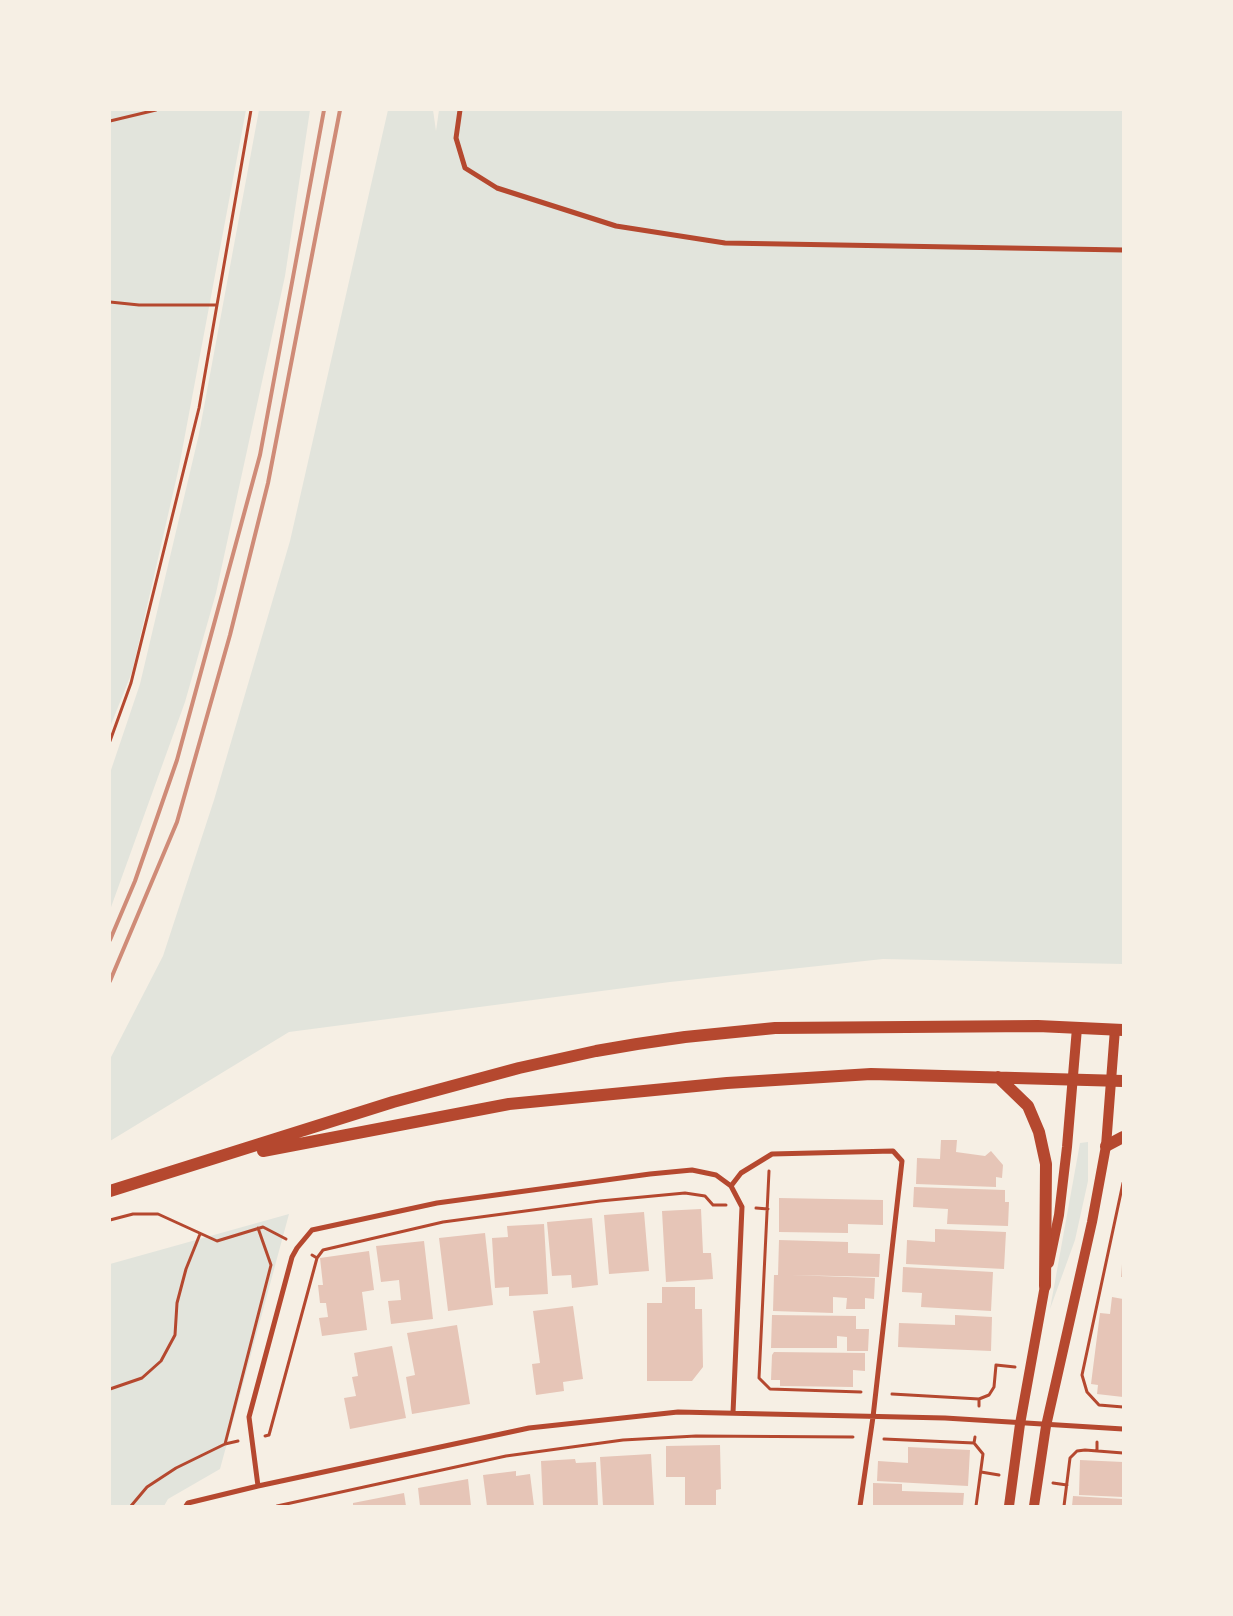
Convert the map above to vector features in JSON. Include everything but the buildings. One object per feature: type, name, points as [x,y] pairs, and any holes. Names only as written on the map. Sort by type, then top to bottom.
[{"type":"main road","points":[[110,1192],[393,1102],[519,1068],[647,1042],[775,1028],[1038,1026],[1119,1029],[1117,1081],[1106,1146],[1092,1222],[1046,1426],[1034,1506]]},
{"type":"main road","points":[[1009,1506],[1020,1424],[1058,1214],[1077,1028]]},
{"type":"main road","points":[[209,1162],[509,1104],[727,1083],[871,1074],[1117,1081]]},
{"type":"main road","points":[[998,1077],[1028,1106],[1039,1132],[1046,1164],[1045,1286]]},
{"type":"main road","points":[[1106,1146],[1123,1136]]},
{"type":"street","points":[[460,110],[456,138],[465,168],[497,188],[616,226],[725,243],[1123,250]]},
{"type":"street","points":[[731,1186],[740,1173],[772,1154],[893,1151],[902,1161],[873,1417],[860,1506]]},
{"type":"street","points":[[258,1486],[249,1417],[292,1257],[312,1230],[437,1203],[650,1174],[692,1170],[716,1174],[731,1186],[742,1207],[733,1413]]},
{"type":"street","points":[[186,1506],[188,1503],[258,1486],[529,1428],[678,1412],[944,1418],[1123,1430]]},
{"type":"path","points":[[110,121],[156,110]]},
{"type":"path","points":[[110,741],[131,683],[199,408],[251,110]]},
{"type":"path","points":[[110,302],[139,305],[217,305]]},
{"type":"path","points":[[763,1158],[770,1173],[759,1378],[770,1389],[861,1392]]},
{"type":"path","points":[[1123,1183],[1082,1375],[1087,1392],[1099,1405],[1123,1407]]},
{"type":"path","points":[[264,1436],[269,1435],[317,1258],[324,1250],[443,1222],[590,1202],[685,1194],[705,1196],[713,1205],[727,1205]]},
{"type":"path","points":[[754,1208],[768,1209]]},
{"type":"path","points":[[110,1220],[133,1214],[158,1214],[217,1241],[263,1227],[286,1239]]},
{"type":"path","points":[[225,1444],[271,1265],[258,1228]]},
{"type":"path","points":[[110,1388],[142,1378],[161,1361],[175,1335],[177,1303],[186,1269],[200,1234]]},
{"type":"path","points":[[312,1255],[317,1258]]},
{"type":"path","points":[[892,1394],[979,1399],[989,1395],[994,1387],[996,1365],[1015,1367]]},
{"type":"path","points":[[979,1399],[979,1407]]},
{"type":"path","points":[[1099,1405],[1099,1414]]},
{"type":"path","points":[[788,1437],[789,1432]]},
{"type":"path","points":[[277,1506],[536,1451],[623,1440],[696,1436],[853,1438]]},
{"type":"path","points":[[974,1444],[975,1437]]},
{"type":"path","points":[[884,1439],[974,1444],[983,1454],[976,1506]]},
{"type":"path","points":[[131,1506],[147,1487],[176,1468],[225,1444],[238,1441]]},
{"type":"path","points":[[1097,1442],[1097,1452]]},
{"type":"path","points":[[1064,1506],[1070,1458],[1077,1452],[1123,1453]]},
{"type":"path","points":[[981,1472],[999,1475]]},
{"type":"path","points":[[1051,1482],[1067,1485]]},
{"type":"shaded area","points":[[110,110],[246,110],[179,467],[132,672],[110,727]]},
{"type":"shaded area","points":[[259,110],[310,110],[285,276],[216,593],[185,702],[110,910],[110,773],[140,684],[199,434]]},
{"type":"shaded area","points":[[388,110],[433,110],[436,131],[439,110],[1123,110],[1123,964],[883,959],[670,982],[289,1032],[110,1141],[110,1059],[163,956],[214,800],[290,541]]},
{"type":"shaded area","points":[[1088,1142],[1088,1181],[1075,1240],[1050,1309],[1080,1143]]},
{"type":"shaded area","points":[[289,1214],[220,1469],[168,1499],[164,1506],[110,1506],[110,1264]]},
{"type":"railway","points":[[110,940],[135,881],[177,760],[260,455],[324,110]]},
{"type":"railway","points":[[110,981],[177,822],[230,635],[268,483],[340,110]]}]
